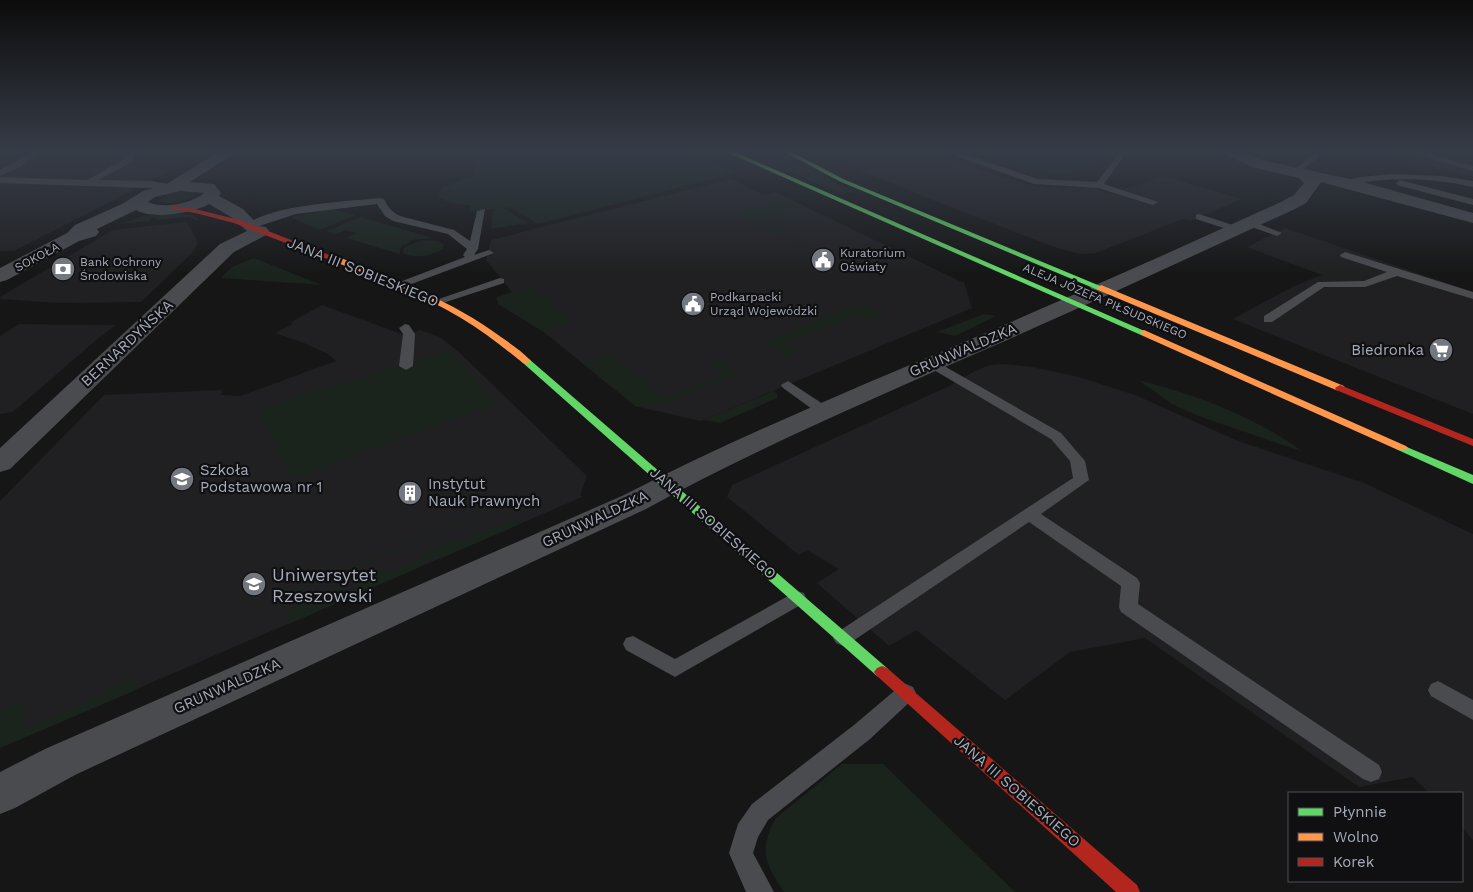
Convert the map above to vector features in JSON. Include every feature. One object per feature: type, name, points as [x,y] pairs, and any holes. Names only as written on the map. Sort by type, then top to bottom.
[{"type":"main road","name":"ALEJA JÓZEFA PIŁSUDSKIEGO","points":[[820,192],[1369,431],[1473,480]]},
{"type":"main road","name":"ALEJA JÓZEFA PIŁSUDSKIEGO","points":[[869,192],[1473,443]]},
{"type":"main road","name":"JANA III SOBIESKIEGO","points":[[167,209],[193,210],[255,229],[401,285],[439,302],[494,335],[668,484],[1130,892]]},
{"type":"street","name":"SOKOŁA","points":[[73,237],[81,229],[157,192]]},
{"type":"street","name":"SOKOŁA","points":[[0,276],[73,237],[123,219],[190,205],[207,192]]},
{"type":"street","name":"JANA III SOBIESKIEGO","points":[[207,192],[255,229]]},
{"type":"street","name":"GRUNWALDZKA","points":[[0,794],[60,762],[626,506],[691,472],[824,411],[1074,303],[1242,226],[1300,199],[1306,192]]},
{"type":"street","points":[[1378,192],[1473,218]]},
{"type":"street","points":[[138,202],[144,208],[167,209]]},
{"type":"street","name":"BERNARDYŃSKA","points":[[0,463],[227,248],[255,229]]},
{"type":"street","points":[[0,432],[32,433]]},
{"type":"lane","points":[[1120,192],[1152,202]]},
{"type":"lane","points":[[1434,192],[1473,202]]},
{"type":"lane","points":[[255,229],[271,217],[381,201],[382,207],[392,216],[405,222],[452,233],[472,249]]},
{"type":"lane","points":[[458,262],[472,249],[482,211]]},
{"type":"lane","points":[[1200,217],[1276,233]]},
{"type":"lane","points":[[401,285],[458,262],[489,253]]},
{"type":"lane","points":[[1345,255],[1473,296]]},
{"type":"lane","points":[[1268,319],[1322,284],[1365,284],[1397,272]]},
{"type":"lane","points":[[439,302],[500,281]]},
{"type":"lane","points":[[405,328],[409,334],[406,366]]},
{"type":"lane","points":[[843,638],[1081,480],[1082,467],[1072,452],[1056,436],[932,364]]},
{"type":"lane","points":[[788,385],[824,411]]},
{"type":"lane","points":[[1029,514],[1131,583],[1128,607],[1371,772]]},
{"type":"lane","points":[[633,644],[675,669],[797,598]]},
{"type":"lane","points":[[1438,690],[1473,711]]},
{"type":"lane","points":[[761,892],[750,875],[741,853],[747,832],[760,812],[862,732],[906,693]]},
{"type":"shaded area","points":[[0,192],[129,192],[14,251],[0,251]]},
{"type":"shaded area","points":[[190,192],[195,195],[177,202],[167,203],[158,201],[168,193]]},
{"type":"shaded area","points":[[440,192],[662,192],[538,224],[510,207],[503,208],[528,223],[491,229],[493,211],[498,209],[469,212],[470,205],[450,203],[438,196]]},
{"type":"shaded area","points":[[681,192],[757,192],[764,195],[775,192],[964,283],[972,308],[701,421],[635,406],[545,333],[498,304],[498,297],[512,292],[486,260],[491,240]]},
{"type":"shaded area","points":[[835,192],[854,192],[843,195]]},
{"type":"shaded area","points":[[912,192],[1103,192],[1110,194],[1117,192],[1217,192],[1242,199],[1190,221],[1183,219],[1096,253],[1080,254],[1054,247]]},
{"type":"shaded area","points":[[783,199],[801,208],[759,220],[807,245],[803,246],[735,212]]},
{"type":"shaded area","points":[[332,209],[356,215],[320,230],[290,217]]},
{"type":"shaded area","points":[[172,213],[193,215],[201,222],[188,217],[156,220],[157,218],[151,218],[149,221],[119,224],[143,216]]},
{"type":"shaded area","points":[[361,217],[433,238],[413,240],[400,248],[400,254],[346,238],[357,233],[345,230],[335,234],[326,231]]},
{"type":"shaded area","points":[[187,222],[198,243],[193,252],[141,302],[61,303],[0,299],[0,297],[113,230]]},
{"type":"shaded area","points":[[1285,228],[1473,292],[1473,414],[1233,319],[1292,287],[1322,275],[1247,247]]},
{"type":"shaded area","points":[[424,240],[438,241],[444,245],[443,249],[424,256],[413,256],[403,253],[404,247]]},
{"type":"shaded area","points":[[254,258],[322,285],[221,278],[232,267]]},
{"type":"shaded area","points":[[532,288],[573,321],[542,331],[497,301],[497,297]]},
{"type":"shaded area","points":[[322,305],[404,335],[420,330],[440,337],[460,353],[587,476],[580,495],[582,497],[0,748],[0,501],[104,395],[223,390],[220,395],[240,396],[336,361],[328,354],[275,333]]},
{"type":"shaded area","points":[[856,306],[867,306],[884,314],[884,317],[871,321],[856,315],[785,342],[794,350],[790,356],[784,356],[769,345],[768,341],[772,337]]},
{"type":"shaded area","points":[[984,314],[996,316],[955,336],[937,332]]},
{"type":"shaded area","points":[[19,324],[116,325],[13,412],[0,414],[0,336]]},
{"type":"shaded area","points":[[449,350],[496,404],[291,478],[258,409]]},
{"type":"shaded area","points":[[611,353],[664,398],[726,374],[709,360],[714,358],[737,374],[666,402],[637,407],[583,363]]},
{"type":"shaded area","points":[[1003,364],[1032,367],[1079,377],[1135,395],[1238,441],[1364,483],[1473,534],[1473,840],[1463,829],[1463,792],[1428,792],[1413,777],[1359,787],[1145,638],[1070,652],[1005,700],[916,630],[889,646],[817,583],[839,569],[807,550],[799,555],[727,497],[732,485],[947,387],[990,365]]},
{"type":"shaded area","points":[[1138,380],[1203,400],[1245,417],[1303,452],[1196,415],[1172,404]]},
{"type":"shaded area","points":[[774,391],[778,395],[777,398],[720,423],[703,420]]},
{"type":"shaded area","points":[[500,504],[502,505],[281,598],[280,596]]},
{"type":"shaded area","points":[[513,519],[518,525],[437,560],[437,556],[429,558],[414,566],[420,567],[289,624],[285,611],[306,602],[309,606],[326,599],[324,594],[341,587],[343,592],[360,585],[358,580],[387,568],[390,572],[421,558],[419,554],[457,538],[460,542]]},
{"type":"shaded area","points":[[133,676],[136,690],[0,748],[0,711],[22,702],[24,729],[104,694],[104,688]]},
{"type":"shaded area","points":[[842,764],[883,764],[1015,892],[784,892],[772,873],[766,856],[767,839],[770,829],[776,818]]},
{"type":"traffic: fast","points":[[820,192],[1144,333]]},
{"type":"traffic: fast","points":[[869,192],[1101,288]]},
{"type":"traffic: fast","points":[[526,361],[882,672]]},
{"type":"traffic: fast","points":[[1402,448],[1473,480]]},
{"type":"traffic: slow","points":[[338,260],[454,310],[473,321],[526,361]]},
{"type":"traffic: slow","points":[[1101,288],[1340,388]]},
{"type":"traffic: slow","points":[[1144,333],[1402,448]]},
{"type":"traffic: jam","points":[[174,208],[195,211],[237,222],[338,260]]},
{"type":"traffic: jam","points":[[1340,388],[1473,443]]},
{"type":"traffic: jam","points":[[882,672],[1130,892]]},
{"type":"place","name":"Kuratorium Oświaty","points":[[823,260]]},
{"type":"place","name":"Bank Ochrony Środowiska","points":[[63,269]]},
{"type":"place","name":"Podkarpacki Urząd Wojewódzki","points":[[693,304]]},
{"type":"place","name":"Biedronka","points":[[1441,350]]},
{"type":"place","name":"Szkoła Podstawowa nr 1","points":[[182,479]]},
{"type":"place","name":"Instytut Nauk Prawnych","points":[[410,493]]},
{"type":"place","name":"Uniwersytet Rzeszowski","points":[[254,584]]}]
